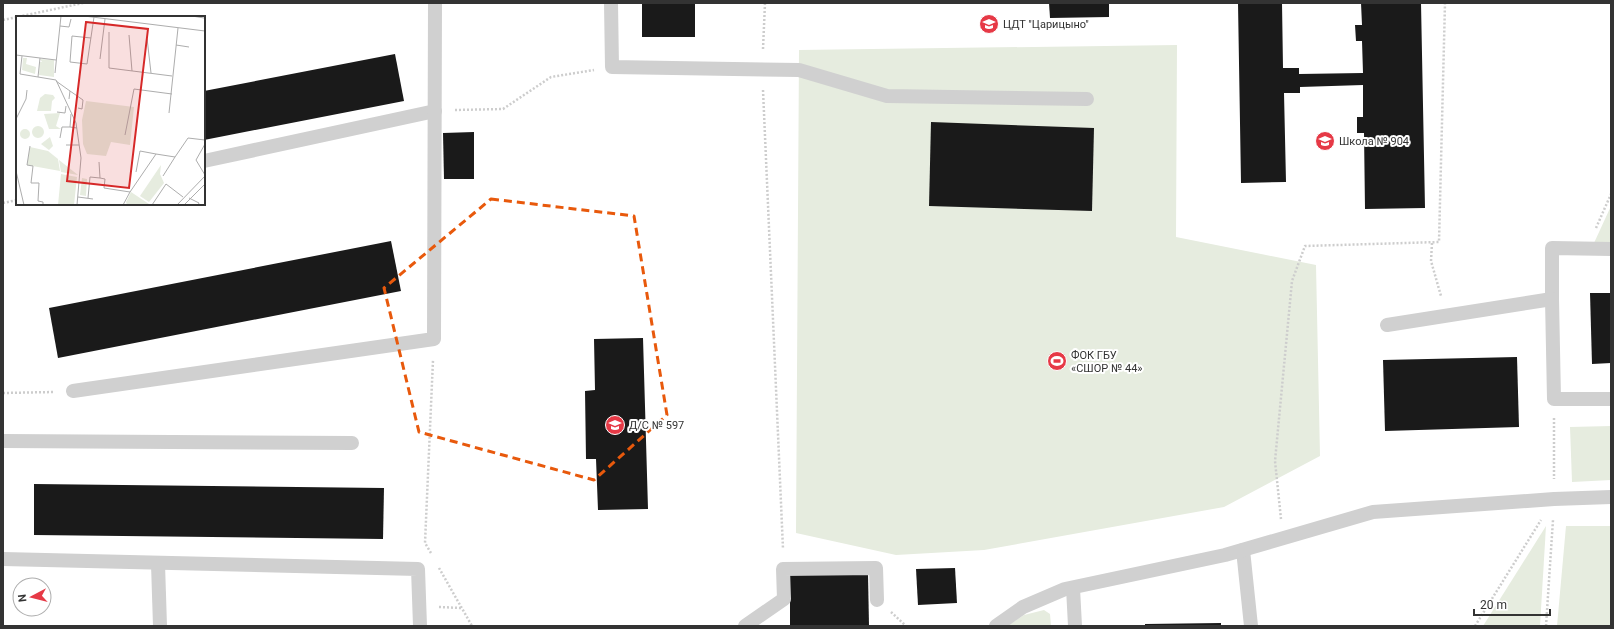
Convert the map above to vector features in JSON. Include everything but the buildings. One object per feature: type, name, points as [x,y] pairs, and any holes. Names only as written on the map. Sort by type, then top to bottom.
[{"type":"lane","points":[[73,391],[434,339],[435,3]]},
{"type":"lane","points":[[611,3],[612,67],[762,68],[799,70],[887,96],[1087,99]]},
{"type":"lane","points":[[205,161],[435,111]]},
{"type":"lane","points":[[1611,249],[1552,248],[1554,399],[1611,399]]},
{"type":"lane","points":[[1387,325],[1552,299]]},
{"type":"lane","points":[[3,441],[352,443]]},
{"type":"lane","points":[[996,626],[1022,606],[1073,588],[1242,550],[1373,512],[1554,499],[1611,497]]},
{"type":"lane","points":[[1242,550],[1251,626]]},
{"type":"lane","points":[[3,559],[158,564],[418,569],[420,626]]},
{"type":"lane","points":[[158,564],[160,626]]},
{"type":"lane","points":[[745,626],[784,599],[783,569],[876,568],[877,600]]},
{"type":"lane","points":[[1073,588],[1075,626]]},
{"type":"path","points":[[22,16],[83,3]]},
{"type":"path","points":[[765,3],[762,68],[783,569]]},
{"type":"path","points":[[1284,538],[1275,461],[1292,282],[1305,246],[1439,242],[1445,3]]},
{"type":"path","points":[[3,20],[16,17]]},
{"type":"path","points":[[435,111],[503,109],[551,77],[612,67]]},
{"type":"path","points":[[1587,249],[1611,194]]},
{"type":"path","points":[[3,203],[16,200]]},
{"type":"path","points":[[1432,243],[1431,261],[1446,316]]},
{"type":"path","points":[[433,556],[426,543],[434,339]]},
{"type":"path","points":[[3,393],[73,391]]},
{"type":"path","points":[[1546,626],[1554,499],[1554,399]]},
{"type":"path","points":[[1475,626],[1554,499]]},
{"type":"path","points":[[436,562],[472,626]]},
{"type":"highlighted area","points":[[491,199],[634,216],[667,415],[594,480],[419,432],[384,288]]},
{"type":"shaded area","name":"ФОК ГБУ «СШОР № 44»","points":[[1177,45],[1176,237],[1316,265],[1320,456],[1224,507],[984,550],[896,555],[796,533],[799,50]]},
{"type":"shaded area","points":[[1611,206],[1611,243],[1594,243]]},
{"type":"shaded area","points":[[1611,426],[1611,480],[1572,482],[1570,427]]},
{"type":"shaded area","points":[[1546,526],[1540,626],[1483,626]]},
{"type":"shaded area","points":[[1566,526],[1611,526],[1611,626],[1557,626]]},
{"type":"shaded area","points":[[1044,610],[1050,614],[1051,626],[1007,626],[1024,615]]},
{"type":"place","name":"ЦДТ \"Царицыно\"","points":[[989,24]]},
{"type":"place","name":"Школа № 904","points":[[1325,141]]},
{"type":"place","name":"ФОК ГБУ «СШОР № 44»","points":[[1057,361]]},
{"type":"place","name":"Д/C № 597","points":[[615,425]]}]
